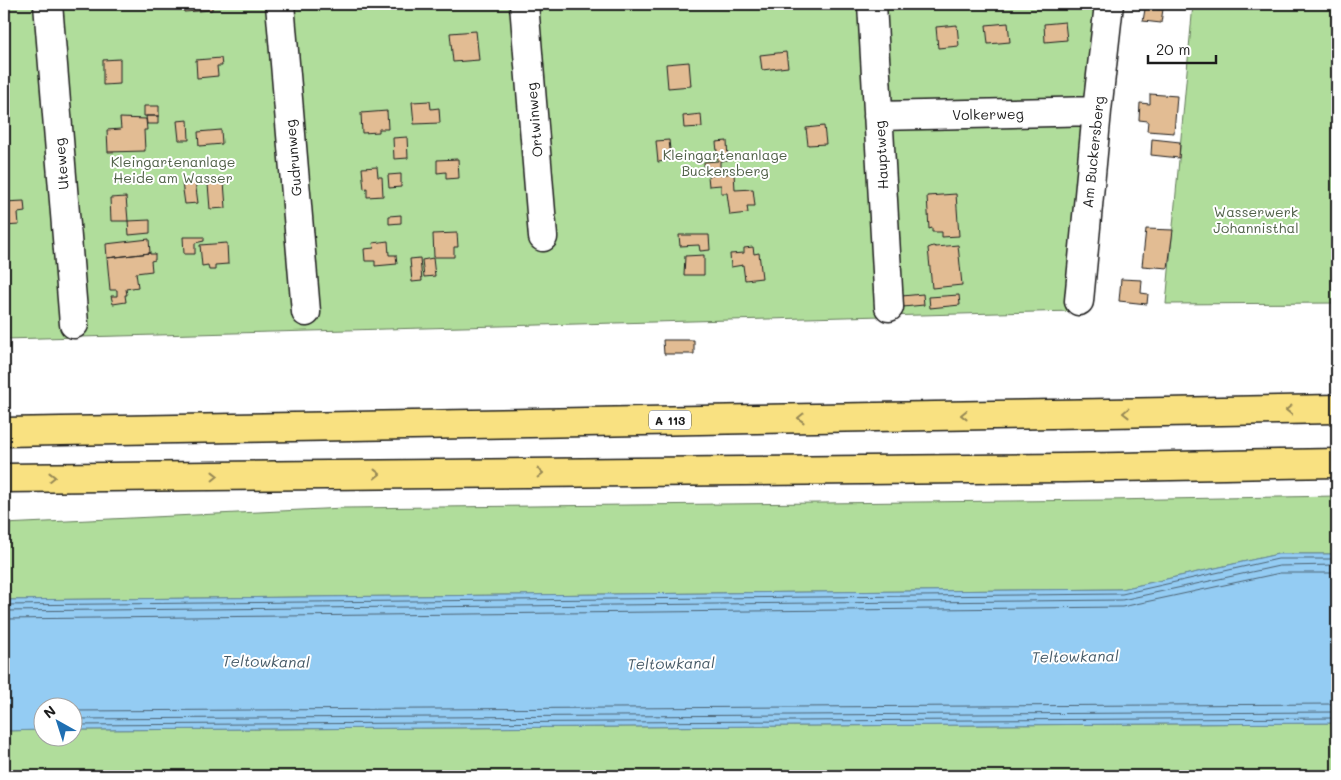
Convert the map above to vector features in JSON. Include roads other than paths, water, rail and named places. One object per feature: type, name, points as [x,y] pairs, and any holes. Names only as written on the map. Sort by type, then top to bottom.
[{"type":"highway","name":"A 113","points":[[4,432],[1337,409]]},
{"type":"highway","points":[[4,478],[1055,468],[1337,463]]},
{"type":"lane","name":"Uteweg","points":[[48,4],[74,324]]},
{"type":"lane","name":"Gudrunweg","points":[[280,4],[306,312]]},
{"type":"lane","name":"Ortwinweg","points":[[524,4],[543,237]]},
{"type":"lane","name":"Hauptweg","points":[[872,4],[889,307]]},
{"type":"lane","name":"Am Buckersberg","points":[[1079,301],[1109,4]]},
{"type":"lane","name":"Volkerweg","points":[[878,116],[1097,111]]},
{"type":"water","name":"Teltowkanal","points":[[1278,554],[1337,554],[1337,723],[82,730],[82,698],[32,698],[32,730],[4,731],[4,600],[1122,589]]},
{"type":"park label","name":"Kleingartenanlage Buckersberg","points":[[725,162]]},
{"type":"park label","name":"Kleingartenanlage Heide am Wasser","points":[[173,170]]},
{"type":"park label","name":"Wasserwerk Johannisthal","points":[[1256,220]]}]
